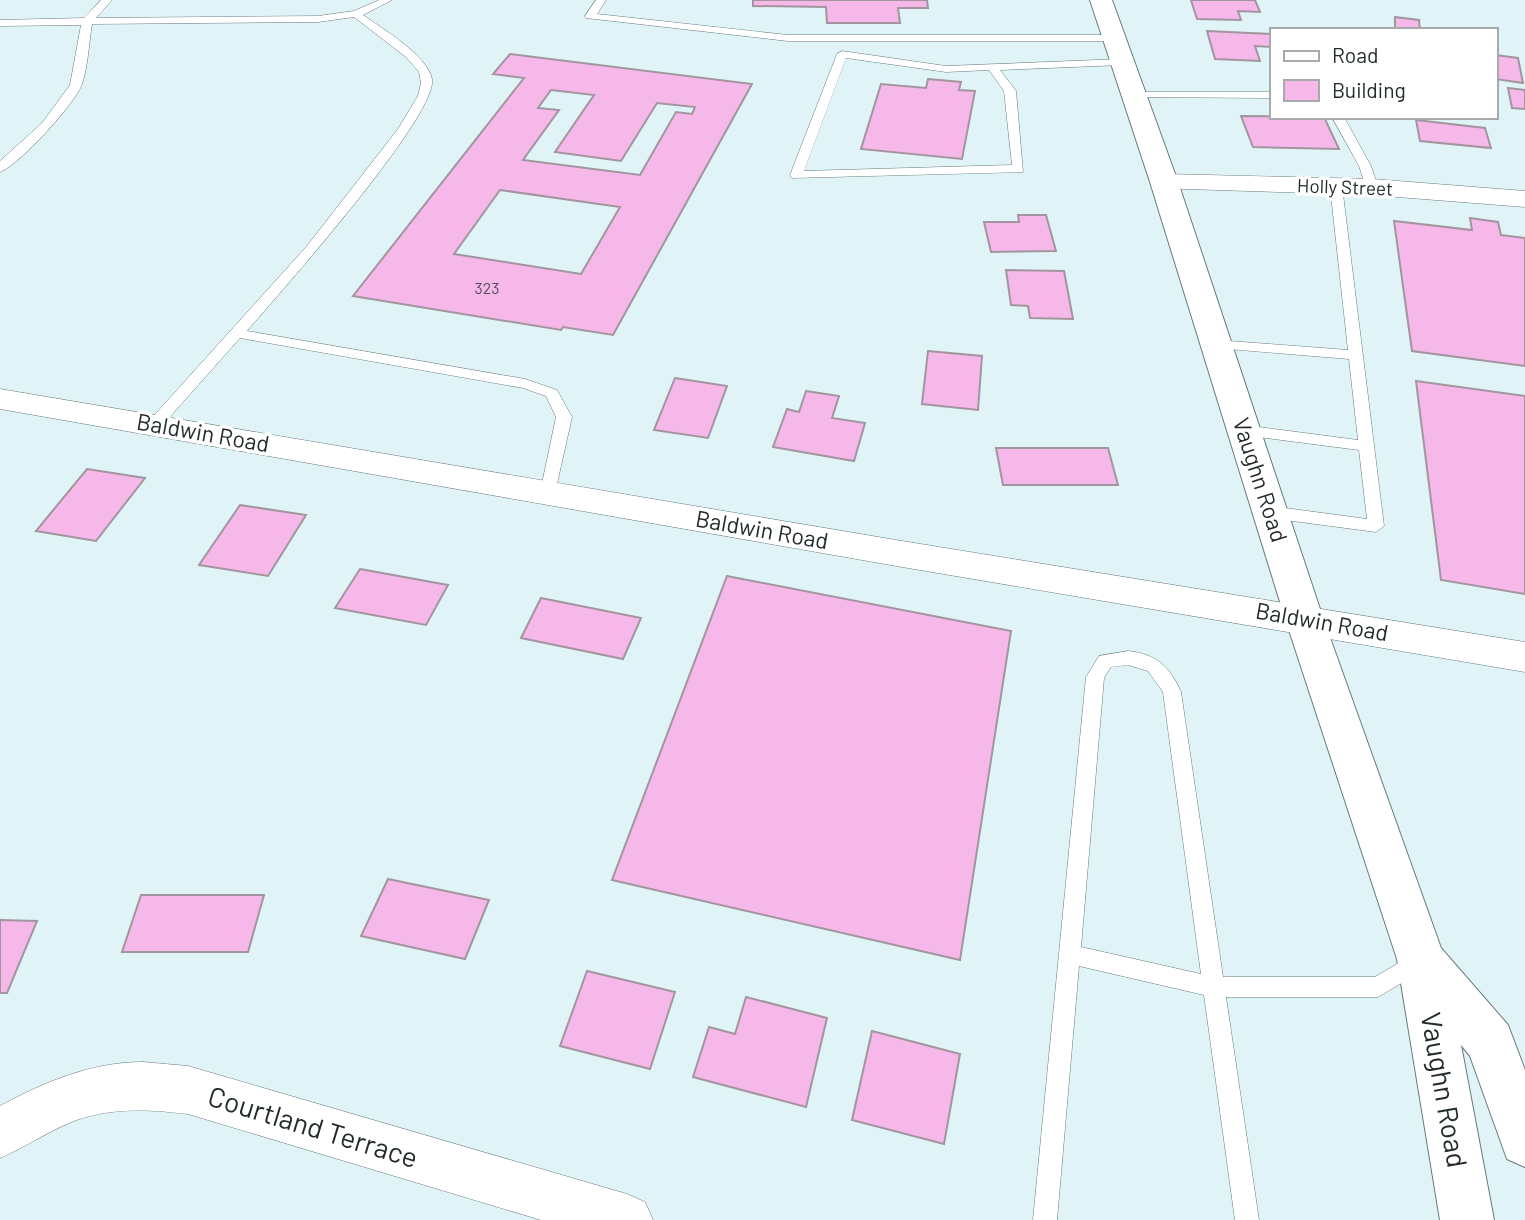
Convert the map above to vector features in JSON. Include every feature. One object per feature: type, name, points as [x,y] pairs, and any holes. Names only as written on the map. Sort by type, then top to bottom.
[{"type":"street","name":"Vaughn Road","points":[[1101,0],[1164,181],[1304,618],[1421,959],[1467,1220]]},
{"type":"street","name":"Holly Street","points":[[1164,181],[1372,187],[1525,199]]},
{"type":"street","name":"Baldwin Road","points":[[0,399],[902,554],[1304,618],[1525,657]]},
{"type":"street","name":"Vaughn Road","points":[[1421,959],[1490,1042],[1525,1141]]},
{"type":"street","name":"Courtland Terrace","points":[[0,1133],[44,1108],[87,1093],[129,1086],[188,1090],[627,1220]]},
{"type":"lane","points":[[0,168],[46,126],[68,98],[76,85],[87,21],[107,0]]},
{"type":"lane","points":[[0,23],[318,19],[356,14],[387,0]]},
{"type":"lane","points":[[601,0],[590,16],[788,38],[1119,50]]},
{"type":"lane","points":[[154,425],[312,249],[403,130],[424,96],[427,83],[424,71],[410,55],[356,14]]},
{"type":"lane","points":[[808,37],[842,54],[926,67],[971,69],[1119,50]]},
{"type":"lane","points":[[842,54],[796,175],[1019,169],[1010,91],[992,67]]},
{"type":"lane","points":[[1134,95],[1270,95]]},
{"type":"lane","points":[[1339,119],[1365,166],[1372,187]]},
{"type":"lane","points":[[1270,512],[1376,526],[1336,187]]},
{"type":"lane","points":[[236,333],[524,384],[552,393],[564,416],[548,493]]},
{"type":"lane","points":[[1216,344],[1356,355]]},
{"type":"lane","points":[[1244,430],[1367,446]]},
{"type":"lane","points":[[1045,1220],[1095,677],[1105,662],[1138,659],[1157,665],[1165,674],[1172,692],[1247,1220]]},
{"type":"lane","points":[[1070,954],[1213,987],[1378,987],[1421,959]]},
{"type":"building","points":[[753,0],[927,0],[928,8],[898,8],[900,23],[827,23],[826,7],[753,6]]},
{"type":"building","points":[[1191,0],[1255,0],[1260,12],[1238,11],[1241,20],[1197,19]]},
{"type":"building","points":[[1395,17],[1419,20],[1420,28],[1395,28]]},
{"type":"building","points":[[1207,31],[1270,34],[1270,47],[1255,46],[1260,61],[1215,59]]},
{"type":"building","points":[[510,54],[752,84],[613,335],[563,327],[561,330],[353,296],[524,78],[493,74]],"holes":[[[551,90],[594,95],[555,152],[621,161],[657,103],[695,107],[692,114],[676,112],[640,175],[523,160],[559,110],[538,108]],[[500,190],[620,207],[581,274],[454,254]]]},
{"type":"building","points":[[1497,55],[1518,58],[1523,83],[1497,79]]},
{"type":"building","points":[[928,79],[961,82],[959,90],[975,91],[962,159],[861,149],[881,84],[926,88]]},
{"type":"building","points":[[1508,88],[1525,90],[1525,109],[1512,108]]},
{"type":"building","points":[[1241,116],[1325,119],[1339,149],[1253,147]]},
{"type":"building","points":[[1416,120],[1485,128],[1491,148],[1420,141]]},
{"type":"building","points":[[1018,215],[1046,215],[1056,251],[991,252],[984,222],[1019,222]]},
{"type":"building","points":[[1470,218],[1498,222],[1501,235],[1525,238],[1525,366],[1412,351],[1394,221],[1472,230]]},
{"type":"building","points":[[1006,270],[1064,271],[1073,319],[1030,318],[1028,306],[1011,305]]},
{"type":"building","points":[[928,351],[982,356],[978,410],[922,404]]},
{"type":"building","points":[[675,378],[727,386],[708,438],[654,430]]},
{"type":"building","points":[[1416,381],[1525,396],[1525,594],[1441,580]]},
{"type":"building","points":[[806,391],[839,396],[832,418],[865,423],[854,461],[773,447],[787,409],[799,412]]},
{"type":"building","points":[[996,448],[1108,448],[1118,485],[1003,485]]},
{"type":"building","points":[[87,469],[145,478],[96,541],[36,531]]},
{"type":"building","points":[[240,505],[306,515],[268,576],[199,565]]},
{"type":"building","points":[[360,569],[448,585],[426,625],[335,608]]},
{"type":"building","points":[[727,576],[1011,631],[960,960],[612,880]]},
{"type":"building","points":[[541,598],[641,618],[623,659],[521,638]]},
{"type":"building","points":[[388,879],[489,900],[465,959],[361,936]]},
{"type":"building","points":[[141,895],[264,895],[248,952],[122,952]]},
{"type":"building","points":[[0,920],[37,921],[7,993],[0,993]]},
{"type":"building","points":[[587,971],[675,992],[650,1069],[560,1046]]},
{"type":"building","points":[[746,997],[827,1018],[806,1107],[693,1077],[709,1027],[735,1034]]},
{"type":"building","points":[[872,1031],[960,1054],[944,1144],[852,1120]]}]
